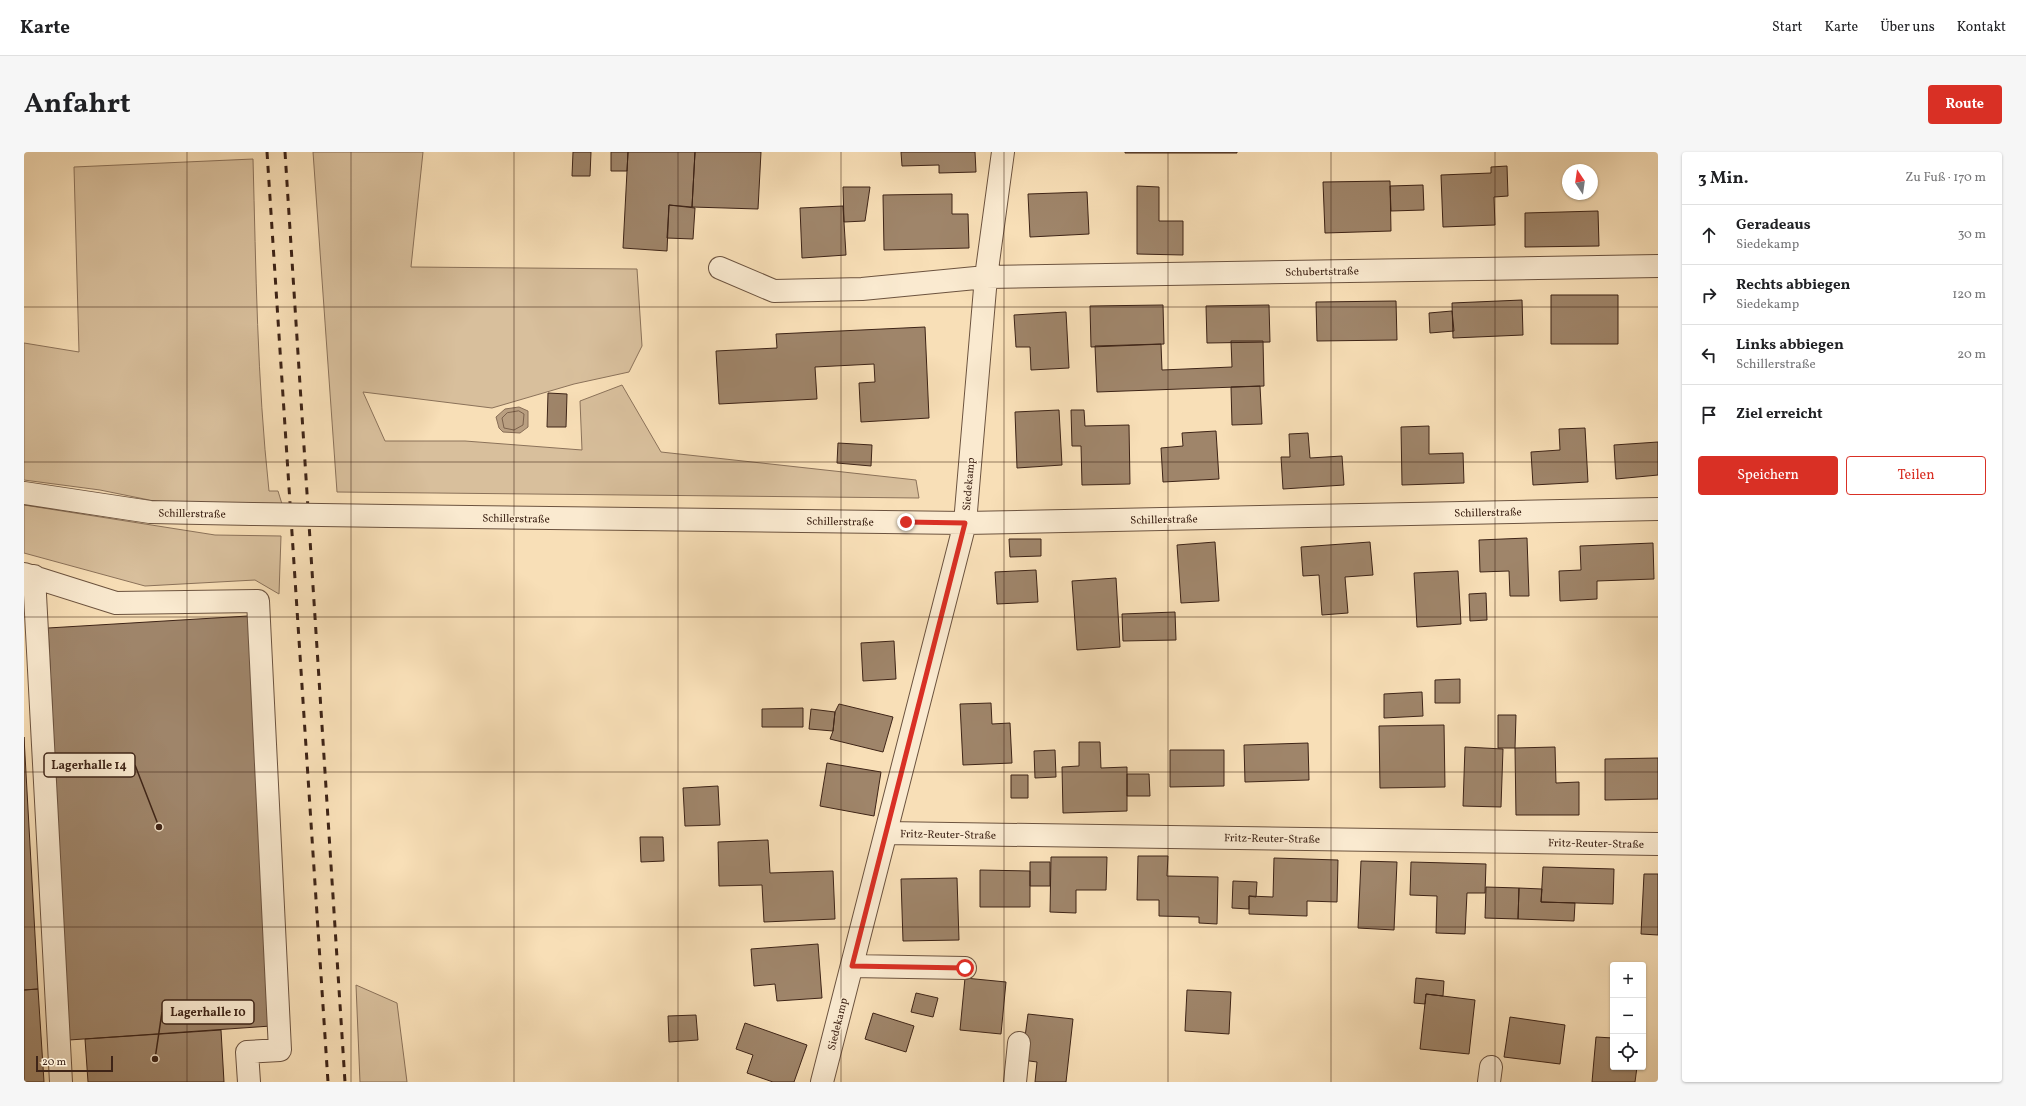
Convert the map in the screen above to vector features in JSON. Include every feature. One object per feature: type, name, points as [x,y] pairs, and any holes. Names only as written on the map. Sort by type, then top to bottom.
[{"type":"street","name":"Siedekamp","points":[[822,1082],[886,833],[971,523],[986,276],[1003,152]]},
{"type":"street","name":"Schubertstraße","points":[[986,276],[1658,266]]},
{"type":"street","points":[[720,268],[774,291],[862,289],[986,276]]},
{"type":"street","name":"Schillerstraße","points":[[24,493],[150,512],[971,523],[1658,509]]},
{"type":"street","points":[[61,1082],[29,575],[116,603],[258,601],[280,1050],[247,1052],[249,1082]]},
{"type":"street","name":"Fritz-Reuter-Straße","points":[[886,833],[1658,844]]},
{"type":"street","points":[[852,966],[965,968]]},
{"type":"street","points":[[1015,1082],[1019,1043]]},
{"type":"shaded area","points":[[313,152],[423,152],[411,267],[637,269],[642,346],[629,372],[574,384],[492,408],[363,392],[385,441],[465,441],[582,450],[580,401],[622,385],[661,452],[916,480],[919,498],[337,492]]},
{"type":"shaded area","points":[[253,159],[258,325],[265,449],[269,491],[278,491],[282,504],[164,503],[100,490],[24,480],[24,343],[79,352],[74,167]]},
{"type":"shaded area","points":[[24,505],[215,535],[281,536],[279,594],[255,580],[145,586],[24,553]]},
{"type":"shaded area","points":[[356,985],[397,1003],[407,1082],[360,1082]]},
{"type":"water","points":[[519,407],[528,411],[528,427],[520,433],[503,432],[499,428],[496,417],[505,409]]},
{"type":"building","points":[[573,152],[591,152],[590,176],[572,176]]},
{"type":"building","points":[[611,152],[628,152],[627,171],[611,171]]},
{"type":"building","points":[[628,152],[695,152],[692,207],[669,205],[667,251],[623,248]]},
{"type":"building","points":[[695,152],[761,152],[758,209],[692,207]]},
{"type":"building","points":[[901,152],[975,152],[976,172],[939,173],[939,165],[902,166]]},
{"type":"building","points":[[1237,152],[1237,153],[1125,153]]},
{"type":"building","points":[[1507,166],[1508,196],[1494,197],[1495,225],[1443,227],[1441,175],[1491,173],[1491,167]]},
{"type":"building","points":[[1390,181],[1391,231],[1325,233],[1323,182]]},
{"type":"building","points":[[1423,185],[1424,210],[1391,211],[1390,186]]},
{"type":"building","points":[[1137,186],[1159,187],[1159,221],[1183,221],[1183,255],[1137,254]]},
{"type":"building","points":[[843,187],[870,187],[865,221],[844,222]]},
{"type":"building","points":[[1087,192],[1089,234],[1030,237],[1028,194]]},
{"type":"building","points":[[952,194],[952,214],[968,214],[969,248],[884,250],[883,195]]},
{"type":"building","points":[[669,205],[695,208],[693,239],[667,238]]},
{"type":"building","points":[[843,206],[846,255],[802,258],[800,208]]},
{"type":"building","points":[[1598,211],[1599,246],[1525,247],[1525,213]]},
{"type":"building","points":[[1551,295],[1618,295],[1618,344],[1551,344]]},
{"type":"building","points":[[1522,300],[1523,335],[1453,338],[1452,303]]},
{"type":"building","points":[[1396,301],[1397,340],[1317,341],[1316,302]]},
{"type":"building","points":[[1163,305],[1164,344],[1091,347],[1090,306]]},
{"type":"building","points":[[1269,305],[1270,342],[1207,343],[1206,306]]},
{"type":"building","points":[[1452,311],[1454,331],[1430,333],[1429,313]]},
{"type":"building","points":[[1066,312],[1069,368],[1031,370],[1030,347],[1016,347],[1014,315]]},
{"type":"building","points":[[925,327],[929,418],[861,422],[859,383],[875,382],[874,364],[815,367],[817,399],[719,404],[716,351],[777,348],[776,334]]},
{"type":"building","points":[[1231,341],[1263,341],[1264,386],[1097,392],[1095,346],[1161,344],[1162,370],[1232,367]]},
{"type":"building","points":[[1260,386],[1262,424],[1232,425],[1231,387]]},
{"type":"building","points":[[548,393],[567,394],[566,427],[547,427]]},
{"type":"building","points":[[1059,410],[1062,465],[1017,468],[1015,412]]},
{"type":"building","points":[[1071,410],[1084,410],[1085,426],[1129,425],[1130,484],[1082,485],[1081,446],[1072,446]]},
{"type":"building","points":[[1429,426],[1429,454],[1463,453],[1464,483],[1402,485],[1401,427]]},
{"type":"building","points":[[1585,428],[1588,482],[1533,485],[1531,452],[1560,450],[1559,429]]},
{"type":"building","points":[[1216,431],[1219,479],[1163,482],[1161,448],[1183,446],[1182,433]]},
{"type":"building","points":[[1308,433],[1310,458],[1342,456],[1344,485],[1283,489],[1281,457],[1290,457],[1289,434]]},
{"type":"building","points":[[1658,442],[1658,475],[1616,479],[1614,445]]},
{"type":"building","points":[[838,443],[872,445],[871,466],[837,463]]},
{"type":"building","points":[[1527,538],[1529,596],[1510,596],[1509,571],[1480,572],[1479,540]]},
{"type":"building","points":[[1009,539],[1041,539],[1041,556],[1010,557]]},
{"type":"building","points":[[1215,542],[1219,601],[1181,603],[1177,545]]},
{"type":"building","points":[[1370,542],[1373,575],[1345,577],[1348,613],[1322,615],[1319,575],[1303,576],[1301,547]]},
{"type":"building","points":[[1653,543],[1654,579],[1597,581],[1597,599],[1560,601],[1559,571],[1581,570],[1580,546]]},
{"type":"building","points":[[1036,570],[1038,602],[997,604],[995,572]]},
{"type":"building","points":[[1458,571],[1461,624],[1417,627],[1414,573]]},
{"type":"building","points":[[1116,578],[1120,647],[1077,650],[1072,581]]},
{"type":"building","points":[[1486,593],[1487,620],[1470,621],[1469,594]]},
{"type":"building","points":[[1175,612],[1176,640],[1123,641],[1122,614]]},
{"type":"building","points":[[248,616],[271,1026],[69,1040],[48,628]]},
{"type":"building","points":[[894,641],[896,679],[863,681],[861,643]]},
{"type":"building","points":[[1460,679],[1460,703],[1435,703],[1435,680]]},
{"type":"building","points":[[1422,692],[1423,716],[1384,718],[1384,694]]},
{"type":"building","points":[[991,703],[992,724],[1010,723],[1012,763],[963,765],[960,704]]},
{"type":"building","points":[[839,704],[893,717],[883,752],[830,739],[833,731],[835,712]]},
{"type":"building","points":[[803,708],[803,727],[762,727],[762,709]]},
{"type":"building","points":[[811,709],[835,712],[833,731],[809,729]]},
{"type":"building","points":[[1498,715],[1516,715],[1515,748],[1498,748]]},
{"type":"building","points":[[1444,725],[1445,787],[1380,788],[1379,726]]},
{"type":"building","points":[[24,737],[38,989],[24,990]]},
{"type":"building","points":[[1079,742],[1100,742],[1101,768],[1127,767],[1127,811],[1063,813],[1062,767],[1079,766]]},
{"type":"building","points":[[1308,743],[1309,780],[1245,782],[1244,745]]},
{"type":"building","points":[[1465,747],[1503,749],[1501,807],[1463,806]]},
{"type":"building","points":[[1555,747],[1556,783],[1579,782],[1579,815],[1516,815],[1515,748]]},
{"type":"building","points":[[1055,750],[1056,777],[1035,778],[1034,751]]},
{"type":"building","points":[[1170,750],[1224,750],[1224,786],[1170,787]]},
{"type":"building","points":[[1658,758],[1658,799],[1605,800],[1605,759]]},
{"type":"building","points":[[827,763],[881,772],[874,816],[820,806]]},
{"type":"building","points":[[1127,774],[1149,774],[1150,796],[1127,796]]},
{"type":"building","points":[[1011,775],[1028,775],[1028,798],[1011,798]]},
{"type":"building","points":[[718,786],[720,825],[685,826],[683,788]]},
{"type":"building","points":[[640,837],[663,837],[664,861],[641,862]]},
{"type":"building","points":[[768,840],[770,873],[833,871],[835,919],[764,922],[762,885],[719,886],[718,842]]},
{"type":"building","points":[[1138,856],[1168,856],[1167,876],[1218,877],[1217,924],[1199,923],[1199,917],[1159,916],[1159,900],[1137,900]]},
{"type":"building","points":[[1051,857],[1107,857],[1106,890],[1076,890],[1076,913],[1050,912]]},
{"type":"building","points":[[1274,858],[1338,860],[1337,902],[1307,901],[1307,916],[1249,914],[1249,896],[1273,897]]},
{"type":"building","points":[[1361,861],[1397,862],[1394,930],[1358,928]]},
{"type":"building","points":[[1030,862],[1050,862],[1050,886],[1030,886]]},
{"type":"building","points":[[1411,862],[1486,864],[1485,893],[1467,893],[1465,934],[1436,933],[1437,896],[1410,895]]},
{"type":"building","points":[[1543,867],[1614,869],[1613,904],[1541,902]]},
{"type":"building","points":[[980,870],[1030,871],[1030,907],[980,907]]},
{"type":"building","points":[[1644,874],[1658,874],[1658,935],[1641,934]]},
{"type":"building","points":[[957,878],[959,940],[903,941],[901,879]]},
{"type":"building","points":[[1233,881],[1257,882],[1256,897],[1249,896],[1249,909],[1232,908]]},
{"type":"building","points":[[1486,887],[1519,888],[1518,919],[1485,918]]},
{"type":"building","points":[[1519,888],[1542,889],[1541,902],[1575,903],[1574,921],[1518,919]]},
{"type":"building","points":[[818,944],[822,998],[777,1001],[775,984],[754,986],[751,949]]},
{"type":"building","points":[[965,978],[1006,982],[1001,1034],[960,1030]]},
{"type":"building","points":[[1416,978],[1444,981],[1443,996],[1426,994],[1425,1004],[1414,1003]]},
{"type":"building","points":[[38,989],[44,1082],[24,1082],[24,990]]},
{"type":"building","points":[[1187,990],[1231,992],[1229,1034],[1185,1031]]},
{"type":"building","points":[[916,993],[938,998],[933,1017],[911,1012]]},
{"type":"building","points":[[1426,994],[1475,1000],[1469,1054],[1420,1049]]},
{"type":"building","points":[[873,1013],[914,1026],[906,1052],[865,1039]]},
{"type":"building","points":[[1028,1014],[1073,1019],[1066,1082],[1035,1082],[1037,1062],[1022,1060]]},
{"type":"building","points":[[696,1015],[698,1040],[669,1042],[668,1016]]},
{"type":"building","points":[[1510,1017],[1565,1025],[1560,1064],[1504,1057]]},
{"type":"building","points":[[745,1023],[807,1045],[794,1082],[773,1082],[747,1073],[753,1055],[736,1049]]},
{"type":"building","points":[[221,1030],[224,1082],[88,1082],[85,1039]]},
{"type":"building","points":[[1596,1037],[1610,1038],[1610,1070],[1637,1070],[1635,1082],[1592,1082]]},
{"type":"railway","points":[[267,152],[328,1082]]},
{"type":"railway","points":[[285,152],[345,1082]]},
{"type":"place","name":"Lagerhalle 14","points":[[159,827]]},
{"type":"place","name":"Lagerhalle 10","points":[[155,1059]]},
{"type":"route","points":[[906,522],[965,523],[852,966],[965,968]]}]
